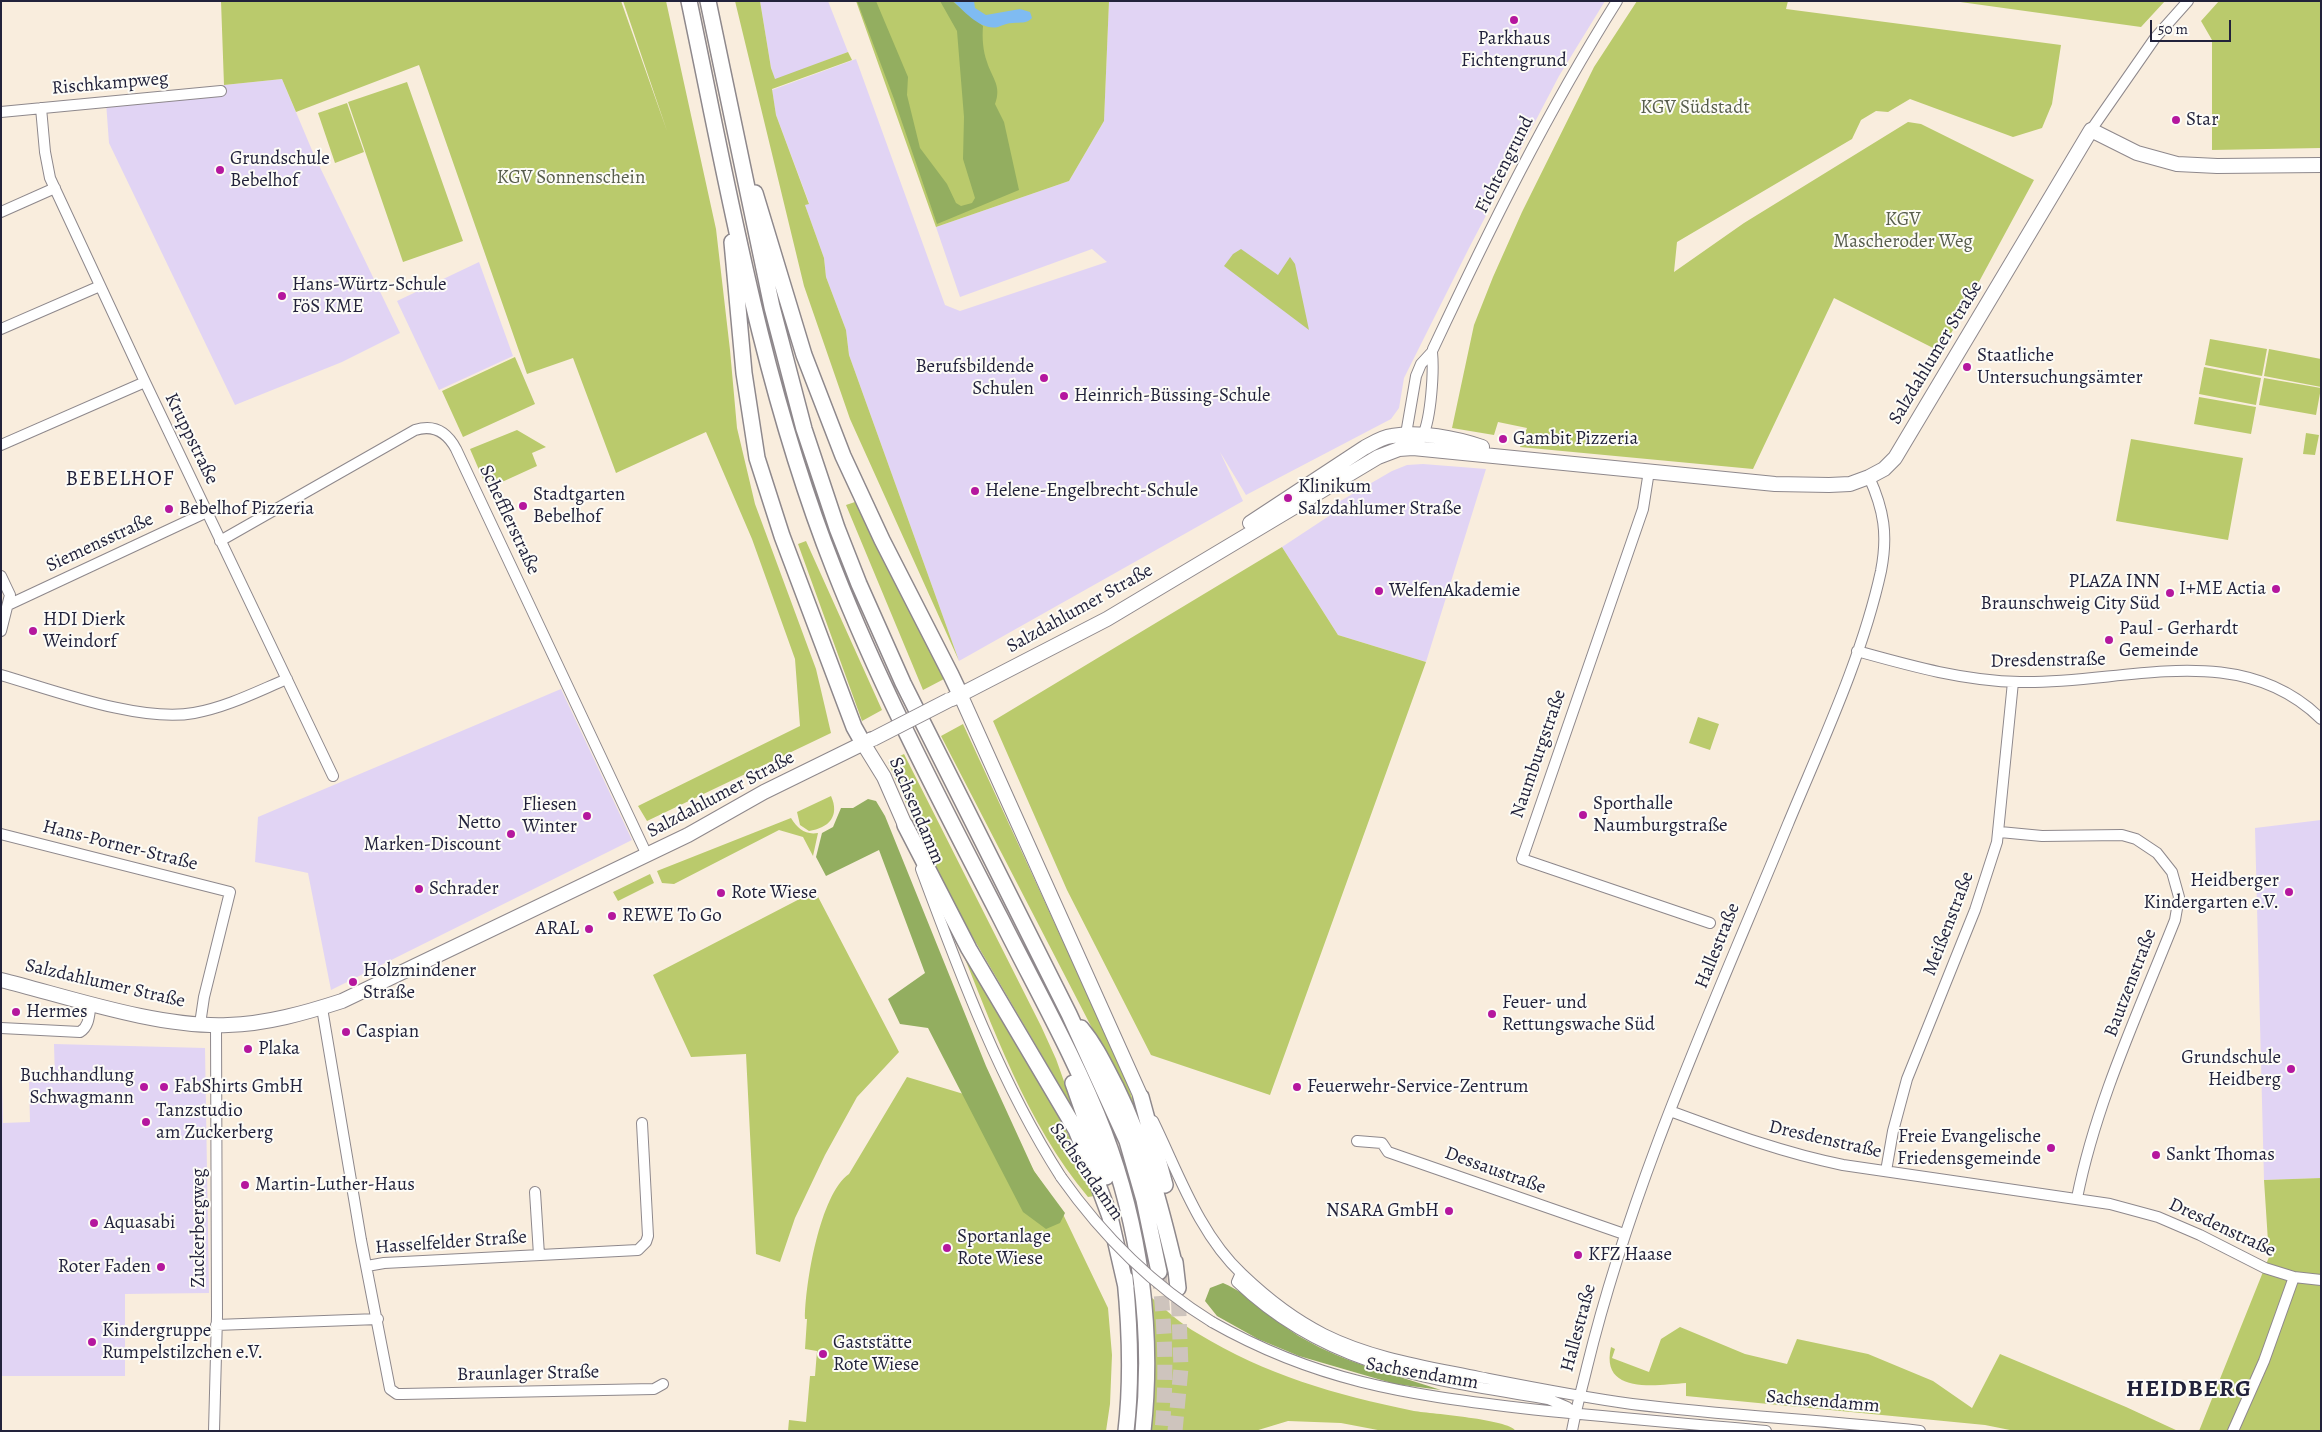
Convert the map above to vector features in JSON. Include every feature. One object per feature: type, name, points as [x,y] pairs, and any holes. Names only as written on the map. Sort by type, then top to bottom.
[{"type":"highway","points":[[689,1],[729,194],[767,361],[792,449],[833,568],[891,700],[1059,1034],[1100,1123],[1128,1209],[1137,1253],[1145,1315],[1147,1367],[1142,1431]]},
{"type":"highway","points":[[708,1],[739,155],[783,352],[804,429],[837,528],[859,584],[903,683],[1069,1014],[1127,1141],[1144,1200],[1159,1272]]},
{"type":"highway","points":[[739,155],[758,200],[804,356],[843,456],[954,697]]},
{"type":"highway","points":[[729,194],[743,363],[757,458],[782,536],[851,718],[868,741]]},
{"type":"highway","points":[[904,826],[969,949],[1076,1130],[1110,1217],[1126,1287]]},
{"type":"highway","points":[[1069,1014],[1095,1045],[1135,1127],[1151,1172],[1176,1271]]},
{"type":"highway","points":[[1059,1034],[1076,1091],[1113,1198],[1121,1235],[1131,1369],[1126,1431]]},
{"type":"highway","points":[[1141,1097],[1166,1191],[1173,1229],[1178,1288]]},
{"type":"main road","points":[[2091,130],[2137,153],[2177,164],[2217,166],[2321,165]]},
{"type":"main road","name":"Salzdahlumer Straße","points":[[1,980],[162,1020],[216,1025],[257,1023],[322,1008],[342,1001],[647,855],[773,788],[1107,619],[1378,457],[1400,449],[1413,448],[1508,456],[1776,484],[1829,486],[1850,484],[1869,477],[1884,469],[1895,458],[2091,130]]},
{"type":"main road","name":"Salzdahlumer Straße","points":[[1239,540],[1251,522],[1382,438],[1406,434],[1423,435],[1476,445],[1508,456]]},
{"type":"main road","name":"Sachsendamm","points":[[954,697],[1141,1097]]},
{"type":"main road","name":"Sachsendamm","points":[[868,741],[904,826]]},
{"type":"street","name":"Fichtengrund","points":[[1434,349],[1481,250],[1574,70],[1617,1]]},
{"type":"street","points":[[2091,130],[2155,38],[2188,1]]},
{"type":"street","name":"Rischkampweg","points":[[1,112],[221,91]]},
{"type":"street","name":"Kruppstraße","points":[[41,108],[47,167],[55,188],[220,541],[333,776]]},
{"type":"street","points":[[1,212],[55,188]]},
{"type":"street","points":[[1,329],[100,286]]},
{"type":"street","points":[[1432,352],[1432,380],[1423,435],[1413,448],[1408,442],[1406,434],[1416,376],[1421,364],[1432,352]]},
{"type":"street","points":[[1,444],[145,382]]},
{"type":"street","name":"Schefflerstraße","points":[[220,541],[415,430],[426,427],[442,431],[451,440],[456,449],[647,855]]},
{"type":"street","name":"Naumburgstraße","points":[[1649,471],[1644,509],[1522,859],[1710,923]]},
{"type":"street","name":"Hallestraße","points":[[1572,1431],[1579,1396],[1624,1234],[1670,1111],[1857,651],[1880,572],[1884,540],[1882,506],[1869,477]]},
{"type":"street","name":"Siemensstraße","points":[[8,605],[207,512]]},
{"type":"street","points":[[1,576],[10,595],[1,631]]},
{"type":"street","name":"Dresdenstraße","points":[[1857,651],[1941,673],[1976,679],[2014,682],[2087,680],[2182,670],[2210,670],[2248,677],[2277,688],[2298,700],[2321,719]]},
{"type":"street","points":[[1,675],[84,699],[138,711],[168,715],[193,713],[222,706],[287,679]]},
{"type":"street","name":"Meißenstraße","points":[[1886,1171],[1893,1131],[1904,1088],[1975,910],[2000,832],[2014,682]]},
{"type":"street","name":"Sachsendamm","points":[[904,826],[956,963],[997,1059],[1021,1109],[1061,1177],[1093,1218],[1132,1260],[1168,1292],[1212,1322],[1275,1355],[1357,1382],[1436,1398],[1575,1414],[1766,1431]]},
{"type":"street","name":"Bautzenstraße","points":[[2000,832],[2042,836],[2122,835],[2136,839],[2157,853],[2172,872],[2179,897],[2175,920],[2099,1114],[2077,1198]]},
{"type":"street","name":"Hans-Porner-Straße","points":[[1,834],[230,892]]},
{"type":"street","name":"Salzdahlumer Straße","points":[[200,1024],[204,997],[230,892]]},
{"type":"street","points":[[1,1028],[80,1032],[85,1029],[91,1003]]},
{"type":"street","points":[[216,1325],[378,1319],[366,1266],[322,1008]]},
{"type":"street","name":"Zuckerbergweg","points":[[214,1431],[216,1025]]},
{"type":"street","name":"Sachsendamm","points":[[1141,1097],[1199,1216],[1227,1258],[1241,1273],[1300,1320],[1357,1348],[1405,1362],[1579,1396],[1632,1404],[1920,1431]]},
{"type":"street","name":"Dresdenstraße","points":[[1670,1111],[1781,1150],[1842,1165],[2110,1204],[2158,1217],[2200,1235],[2265,1268],[2294,1277],[2321,1280]]},
{"type":"street","name":"Hasselfelder Straße","points":[[366,1266],[384,1263],[632,1251],[642,1247],[648,1236],[642,1123]]},
{"type":"street","name":"Dessaustraße","points":[[1357,1141],[1382,1143],[1388,1152],[1624,1234]]},
{"type":"street","name":"Hasselfelder Straße","points":[[535,1192],[539,1255]]},
{"type":"street","name":"Sachsendamm","points":[[1241,1273],[1237,1282],[1256,1300],[1294,1328],[1331,1348],[1377,1366],[1548,1399],[1567,1407],[1575,1414]]},
{"type":"street","points":[[2232,1431],[2264,1361],[2294,1277]]},
{"type":"street","name":"Braunlager Straße","points":[[378,1319],[388,1384],[393,1392],[402,1394],[654,1389],[663,1384]]},
{"type":"shaded area","points":[[760,1],[828,1],[848,52],[775,80],[771,68]]},
{"type":"shaded area","points":[[1109,1],[1605,1],[1559,76],[1469,248],[1404,378],[1399,408],[1391,419],[1246,495],[1220,452],[1243,501],[959,661],[849,355],[846,330],[826,277],[824,258],[805,205],[809,203],[776,115],[772,90],[856,59],[945,305],[960,311],[1107,262],[1092,249],[960,297],[936,227],[1069,181],[1104,121]]},
{"type":"shaded area","points":[[282,79],[314,155],[400,333],[342,362],[235,405],[109,143],[106,102],[221,91],[224,85]]},
{"type":"shaded area","points":[[479,262],[513,356],[439,390],[397,301]]},
{"type":"shaded area","name":"WelfenAkademie","points":[[1423,464],[1486,469],[1426,662],[1338,635],[1282,547],[1329,516],[1330,507],[1392,471],[1407,465]]},
{"type":"shaded area","points":[[561,689],[632,840],[331,990],[308,873],[255,862],[258,817]]},
{"type":"shaded area","name":"Grundschule Heidberg","points":[[2321,820],[2321,1178],[2264,1180],[2255,828]]},
{"type":"shaded area","points":[[1,1041],[3,1123],[30,1122],[29,1082],[55,1081],[54,1044],[205,1048],[209,1293],[125,1294],[125,1376],[1,1376]]},
{"type":"green space","name":"KGV Sonnenschein","points":[[221,1],[621,1],[667,131],[623,1],[666,1],[716,229],[737,428],[755,504],[816,669],[831,733],[647,821],[638,806],[800,726],[795,659],[752,539],[706,432],[616,473],[573,358],[527,374],[419,65],[296,112],[282,79],[224,85]]},
{"type":"green space","points":[[735,1],[760,1],[771,68],[775,79],[848,52],[852,60],[772,89],[776,115],[809,204],[805,205],[824,258],[826,277],[846,330],[849,355],[959,661],[850,419],[804,286]]},
{"type":"green space","points":[[856,1],[1109,1],[1104,121],[1069,181],[936,227]]},
{"type":"green space","points":[[857,1],[876,1],[908,77],[907,95],[920,148],[947,184],[956,203],[961,206],[972,203],[975,198],[963,159],[964,117],[957,31],[940,1],[952,1],[983,26],[985,53],[997,87],[995,104],[1004,122],[1019,190],[937,224],[894,99]]},
{"type":"green space","points":[[1637,1],[1788,1],[1786,9],[2061,45],[2052,104],[2042,128],[2013,137],[1910,99],[1888,112],[1876,111],[1861,120],[1852,139],[1677,242],[1674,272],[1744,223],[1908,122],[1921,124],[2034,180],[1941,352],[1834,298],[1753,469],[1520,447],[1527,428],[1498,422],[1494,435],[1452,428],[1474,325],[1493,277],[1522,212],[1594,67]]},
{"type":"green space","points":[[1953,1],[2165,1],[2141,27]]},
{"type":"green space","points":[[2219,1],[2321,1],[2321,148],[2212,150],[2212,40],[2201,21]]},
{"type":"green space","points":[[407,82],[463,241],[403,262],[348,102]]},
{"type":"green space","points":[[347,103],[364,152],[335,163],[318,113]]},
{"type":"green space","points":[[1241,249],[1278,275],[1290,257],[1295,264],[1309,330],[1224,266],[1233,254]]},
{"type":"green space","points":[[2210,339],[2267,349],[2262,376],[2205,365]]},
{"type":"green space","points":[[2269,349],[2321,359],[2321,387],[2264,376]]},
{"type":"green space","points":[[515,357],[535,404],[463,437],[442,391]]},
{"type":"green space","points":[[2204,367],[2261,378],[2256,405],[2199,394]]},
{"type":"green space","points":[[2264,378],[2321,388],[2316,415],[2259,405]]},
{"type":"green space","points":[[2199,397],[2256,407],[2251,434],[2194,424]]},
{"type":"green space","points":[[517,430],[546,447],[532,453],[537,466],[491,487],[486,486],[470,449]]},
{"type":"green space","points":[[2306,433],[2319,435],[2315,455],[2303,454]]},
{"type":"green space","points":[[2131,439],[2243,458],[2228,540],[2116,521]]},
{"type":"green space","points":[[855,502],[944,679],[923,690],[846,505]]},
{"type":"green space","points":[[806,541],[882,710],[862,721],[798,544]]},
{"type":"green space","points":[[1282,547],[1338,635],[1426,662],[1270,1095],[1151,1055],[1067,890],[993,721]]},
{"type":"green space","points":[[1698,717],[1719,724],[1710,750],[1689,743]]},
{"type":"green space","points":[[963,724],[1101,1024],[1129,1088],[1139,1119],[941,736]]},
{"type":"green space","points":[[904,754],[1041,1026],[1056,1059],[1075,1112],[941,883],[888,762]]},
{"type":"green space","points":[[831,796],[834,809],[831,820],[827,824],[809,831],[800,825],[797,812]]},
{"type":"green space","points":[[868,799],[876,801],[885,816],[986,1066],[1034,1171],[1065,1213],[1060,1223],[1046,1229],[1023,1212],[928,1028],[900,1024],[888,999],[925,973],[879,850],[826,876],[816,857],[822,833],[833,827],[841,808],[853,808]]},
{"type":"green space","points":[[791,818],[802,830],[809,833],[818,833],[813,856],[803,837],[779,830],[674,884],[662,883],[657,871]]},
{"type":"green space","points":[[650,874],[654,883],[618,901],[613,892]]},
{"type":"green space","points":[[815,891],[899,1052],[857,1097],[825,1155],[795,1218],[780,1262],[756,1254],[746,1054],[691,1057],[653,975]]},
{"type":"green space","points":[[957,939],[1049,1097],[1090,1178],[1094,1196],[1088,1197],[1046,1138],[998,1040]]},
{"type":"green space","name":"Sportanlage Rote Wiese","points":[[907,1077],[997,1104],[1034,1171],[1062,1212],[1108,1308],[1112,1355],[1110,1404],[1106,1431],[788,1431],[789,1420],[806,1422],[810,1376],[815,1376],[817,1351],[805,1349],[807,1319],[805,1319],[811,1263],[822,1219],[830,1200],[839,1185],[849,1174]]},
{"type":"green space","points":[[2321,1178],[2321,1431],[2199,1431],[2269,1257],[2264,1180]]},
{"type":"green space","points":[[1223,1283],[1254,1302],[1293,1333],[1336,1355],[1441,1390],[1395,1384],[1299,1356],[1258,1339],[1217,1316],[1205,1301],[1210,1288]]},
{"type":"green space","points":[[1152,1298],[1185,1325],[1223,1348],[1249,1361],[1302,1382],[1356,1398],[1414,1411],[1499,1423],[1516,1431],[1383,1431],[1341,1423],[1288,1421],[1255,1431],[1151,1431],[1155,1367]]},
{"type":"green space","points":[[1680,1327],[1745,1354],[1787,1364],[1797,1339],[1868,1354],[1933,1381],[1972,1408],[2000,1354],[2178,1431],[2015,1431],[1985,1425],[1686,1396],[1686,1383],[1660,1385],[1633,1384],[1622,1380],[1614,1373],[1610,1362],[1611,1347],[1615,1349],[1612,1358],[1649,1372],[1661,1339]]},
{"type":"water","points":[[953,1],[974,1],[975,8],[986,15],[1020,9],[1030,12],[1032,18],[1025,22],[1009,23],[998,27],[985,26],[973,19]]},
{"type":"tunnel","points":[[1159,1273],[1165,1352],[1162,1431]]},
{"type":"tunnel","points":[[1175,1431],[1181,1368],[1178,1288]]},
{"type":"place","name":"Parkhaus Fichtengrund","points":[[1514,20]]},
{"type":"place","name":"Star","points":[[2176,120]]},
{"type":"place","name":"Grundschule Bebelhof","points":[[220,170]]},
{"type":"place","name":"Hans-Würtz-Schule FöS KME","points":[[282,296]]},
{"type":"place","name":"Staatliche Untersuchungsämter","points":[[1967,367]]},
{"type":"place","name":"Berufsbildende Schulen","points":[[1044,378]]},
{"type":"place","name":"Heinrich-Büssing-Schule","points":[[1064,396]]},
{"type":"place","name":"Gambit Pizzeria","points":[[1503,439]]},
{"type":"place","name":"Helene-Engelbrecht-Schule","points":[[975,491]]},
{"type":"place","name":"Klinikum Salzdahlumer Straße","points":[[1288,498]]},
{"type":"place","name":"Stadtgarten Bebelhof","points":[[523,506]]},
{"type":"place","name":"Bebelhof Pizzeria","points":[[169,509]]},
{"type":"place","name":"I+ME Actia","points":[[2276,589]]},
{"type":"place","name":"WelfenAkademie","points":[[1379,591]]},
{"type":"place","name":"PLAZA INN Braunschweig City Süd","points":[[2170,593]]},
{"type":"place","name":"HDI Dierk Weindorf","points":[[33,631]]},
{"type":"place","name":"Paul - Gerhardt Gemeinde","points":[[2109,640]]},
{"type":"place","name":"Sporthalle Naumburgstraße","points":[[1583,815]]},
{"type":"place","name":"Fliesen Winter","points":[[587,816]]},
{"type":"place","name":"Netto Marken-Discount","points":[[511,834]]},
{"type":"place","name":"Schrader","points":[[419,889]]},
{"type":"place","name":"Heidberger Kindergarten e.V.","points":[[2289,892]]},
{"type":"place","name":"Rote Wiese","points":[[721,893]]},
{"type":"place","name":"REWE To Go","points":[[612,916]]},
{"type":"place","name":"ARAL","points":[[589,929]]},
{"type":"place","name":"Holzmindener Straße","points":[[353,982]]},
{"type":"place","name":"Hermes","points":[[16,1012]]},
{"type":"place","name":"Feuer- und Rettungswache Süd","points":[[1492,1014]]},
{"type":"place","name":"Caspian","points":[[346,1032]]},
{"type":"place","name":"Plaka","points":[[248,1049]]},
{"type":"place","name":"Grundschule Heidberg","points":[[2291,1069]]},
{"type":"place","name":"Buchhandlung Schwagmann","points":[[144,1087]]},
{"type":"place","name":"FabShirts GmbH","points":[[164,1087]]},
{"type":"place","name":"Feuerwehr-Service-Zentrum","points":[[1297,1087]]},
{"type":"place","name":"Tanzstudio am Zuckerberg","points":[[146,1122]]},
{"type":"place","name":"Freie Evangelische Friedensgemeinde","points":[[2051,1148]]},
{"type":"place","name":"Sankt Thomas","points":[[2156,1155]]},
{"type":"place","name":"Martin-Luther-Haus","points":[[245,1185]]},
{"type":"place","name":"NSARA GmbH","points":[[1449,1211]]},
{"type":"place","name":"Aquasabi","points":[[94,1223]]},
{"type":"place","name":"Sportanlage Rote Wiese","points":[[947,1248]]},
{"type":"place","name":"KFZ Haase","points":[[1578,1255]]},
{"type":"place","name":"Roter Faden","points":[[161,1267]]},
{"type":"place","name":"Kindergruppe Rumpelstilzchen e.V.","points":[[92,1342]]},
{"type":"place","name":"Gaststätte Rote Wiese","points":[[823,1354]]},
{"type":"district","name":"BEBELHOF","points":[[120,480]]},
{"type":"district","name":"HEIDBERG","points":[[2189,1390]]},
{"type":"park label","name":"KGV Südstadt","points":[[1695,108]]},
{"type":"park label","name":"KGV Mascheroder Weg","points":[[1903,231]]}]
